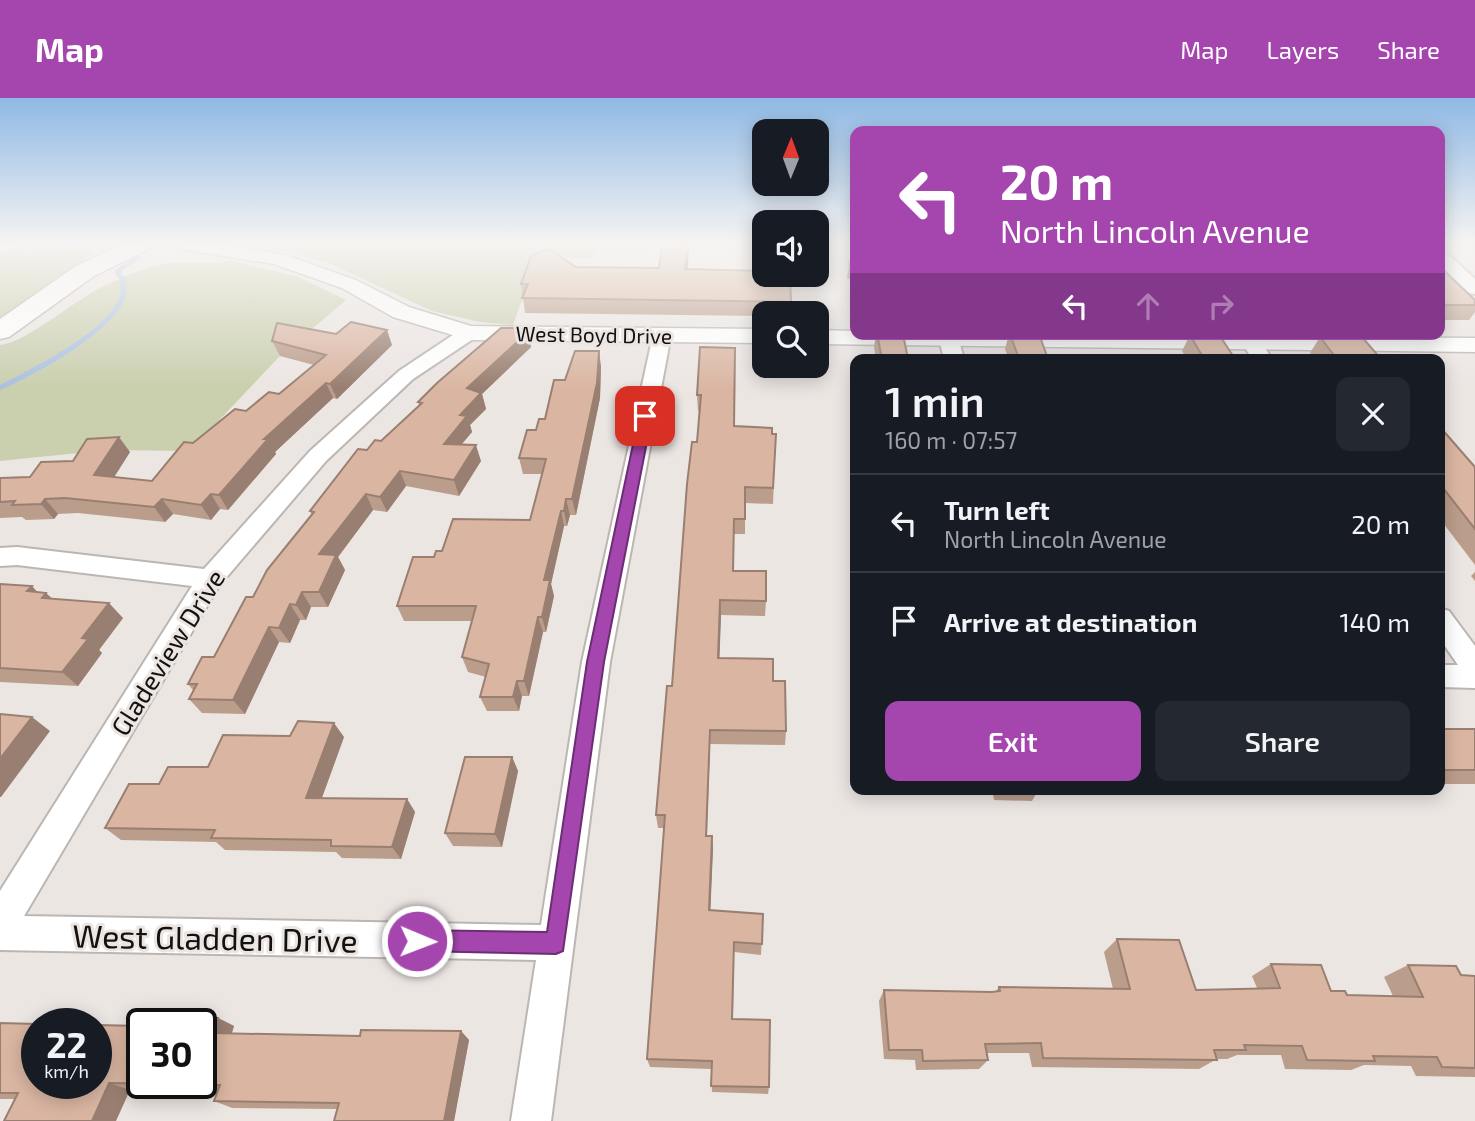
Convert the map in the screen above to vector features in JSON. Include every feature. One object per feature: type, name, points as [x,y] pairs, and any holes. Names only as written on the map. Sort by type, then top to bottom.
[{"type":"main road","points":[[0,331],[56,292]]},
{"type":"street","name":"West Boyd Drive","points":[[363,292],[401,312],[469,333],[752,336]]},
{"type":"street","name":"Gladeview Drive","points":[[0,923],[210,579],[318,456],[406,376],[469,333]]},
{"type":"street","points":[[531,1121],[596,662],[662,335]]},
{"type":"street","points":[[829,338],[850,339]]},
{"type":"street","points":[[874,340],[950,344],[1475,345]]},
{"type":"street","points":[[0,557],[17,556],[210,579]]},
{"type":"street","points":[[1445,625],[1475,668]]},
{"type":"street","points":[[1445,676],[1475,677]]},
{"type":"street","name":"West Gladden Drive","points":[[0,933],[556,943]]},
{"type":"green space","points":[[0,292],[40,292],[0,321]]},
{"type":"green space","points":[[329,292],[346,300],[278,358],[190,451],[108,450],[0,461],[0,345],[37,329],[91,293]]},
{"type":"green space","points":[[391,292],[525,292],[513,325],[480,322],[432,311]]},
{"type":"building","points":[[525,292],[791,292],[791,301],[522,298]]},
{"type":"building","points":[[1445,292],[1466,292],[1475,300],[1475,305],[1445,305]]},
{"type":"building","points":[[351,322],[387,330],[330,384],[326,383],[264,439],[268,439],[219,495],[211,494],[201,505],[162,499],[154,507],[65,498],[45,499],[41,504],[12,505],[15,501],[0,502],[0,478],[30,477],[41,462],[73,461],[87,439],[119,437],[94,475],[152,481],[184,442],[193,443],[235,409],[246,411],[269,392],[279,394],[326,355],[272,341],[277,323],[336,334]]},
{"type":"building","points":[[501,328],[524,328],[528,332],[467,388],[481,393],[460,415],[467,416],[444,444],[476,445],[454,480],[400,471],[380,497],[366,494],[319,554],[336,555],[319,592],[302,592],[296,605],[290,604],[279,628],[269,627],[233,700],[189,699],[197,684],[188,684],[202,657],[214,657],[246,597],[253,597],[267,570],[314,512],[310,511],[358,449],[367,450],[375,440],[381,441],[422,403],[418,402],[437,383]]},
{"type":"building","points":[[878,340],[904,340],[907,354],[881,354]]},
{"type":"building","points":[[1012,340],[1041,340],[1046,354],[1017,354]]},
{"type":"building","points":[[1193,340],[1223,340],[1232,354],[1201,354]]},
{"type":"building","points":[[1322,340],[1365,340],[1377,354],[1333,354]]},
{"type":"building","points":[[700,347],[735,348],[734,426],[772,428],[772,434],[776,434],[773,488],[745,487],[745,519],[734,519],[733,571],[766,571],[766,601],[720,600],[718,658],[773,659],[773,681],[785,681],[786,731],[710,730],[706,836],[712,836],[709,910],[763,914],[762,944],[734,942],[732,1019],[770,1020],[769,1087],[711,1086],[712,1061],[647,1059],[665,815],[656,815],[667,686],[672,686],[687,484],[692,442],[697,442],[701,395],[697,395]]},
{"type":"building","points":[[575,351],[599,351],[597,383],[572,499],[566,499],[564,511],[561,511],[544,580],[550,580],[542,617],[538,617],[524,681],[517,681],[513,697],[480,697],[489,664],[462,657],[476,606],[397,606],[413,557],[434,557],[436,551],[442,551],[453,519],[530,520],[546,459],[519,458],[527,430],[536,430],[539,419],[545,419],[554,380],[565,380]]},
{"type":"building","points":[[1445,433],[1475,467],[1475,529],[1445,490]]},
{"type":"building","points":[[0,584],[32,586],[27,591],[46,593],[42,598],[109,603],[82,638],[88,639],[62,672],[0,668]]},
{"type":"building","points":[[0,714],[32,717],[0,759]]},
{"type":"building","points":[[298,721],[334,723],[306,798],[407,799],[392,847],[331,846],[331,840],[211,838],[215,830],[105,828],[129,784],[159,784],[168,767],[208,767],[223,735],[290,736]]},
{"type":"building","points":[[1445,729],[1475,729],[1475,770],[1445,770]]},
{"type":"building","points":[[465,757],[512,757],[495,834],[445,833]]},
{"type":"building","points":[[1117,939],[1179,940],[1196,990],[1280,988],[1271,964],[1321,965],[1331,991],[1345,991],[1347,995],[1423,997],[1408,965],[1456,966],[1461,975],[1475,976],[1475,1068],[1442,1067],[1437,1057],[1373,1056],[1375,1061],[1307,1060],[1302,1046],[1244,1045],[1246,1050],[1214,1050],[1217,1060],[1043,1058],[1041,1043],[985,1044],[988,1060],[923,1061],[922,1050],[889,1050],[884,990],[992,992],[1000,991],[999,987],[1130,989]]},
{"type":"building","points":[[0,1023],[21,1024],[21,1099],[102,1099],[92,1121],[4,1121],[18,1093],[0,1093]]},
{"type":"building","points":[[112,1025],[126,1026],[126,1083],[112,1083]]},
{"type":"building","points":[[361,1030],[461,1031],[444,1121],[334,1121],[339,1103],[214,1101],[217,1099],[220,1085],[217,1085],[217,1033],[360,1036]]},
{"type":"waterway","points":[[0,388],[57,357],[99,328],[114,312],[123,292]]},
{"type":"route","points":[[417,941],[556,943],[596,662],[645,416]]}]
